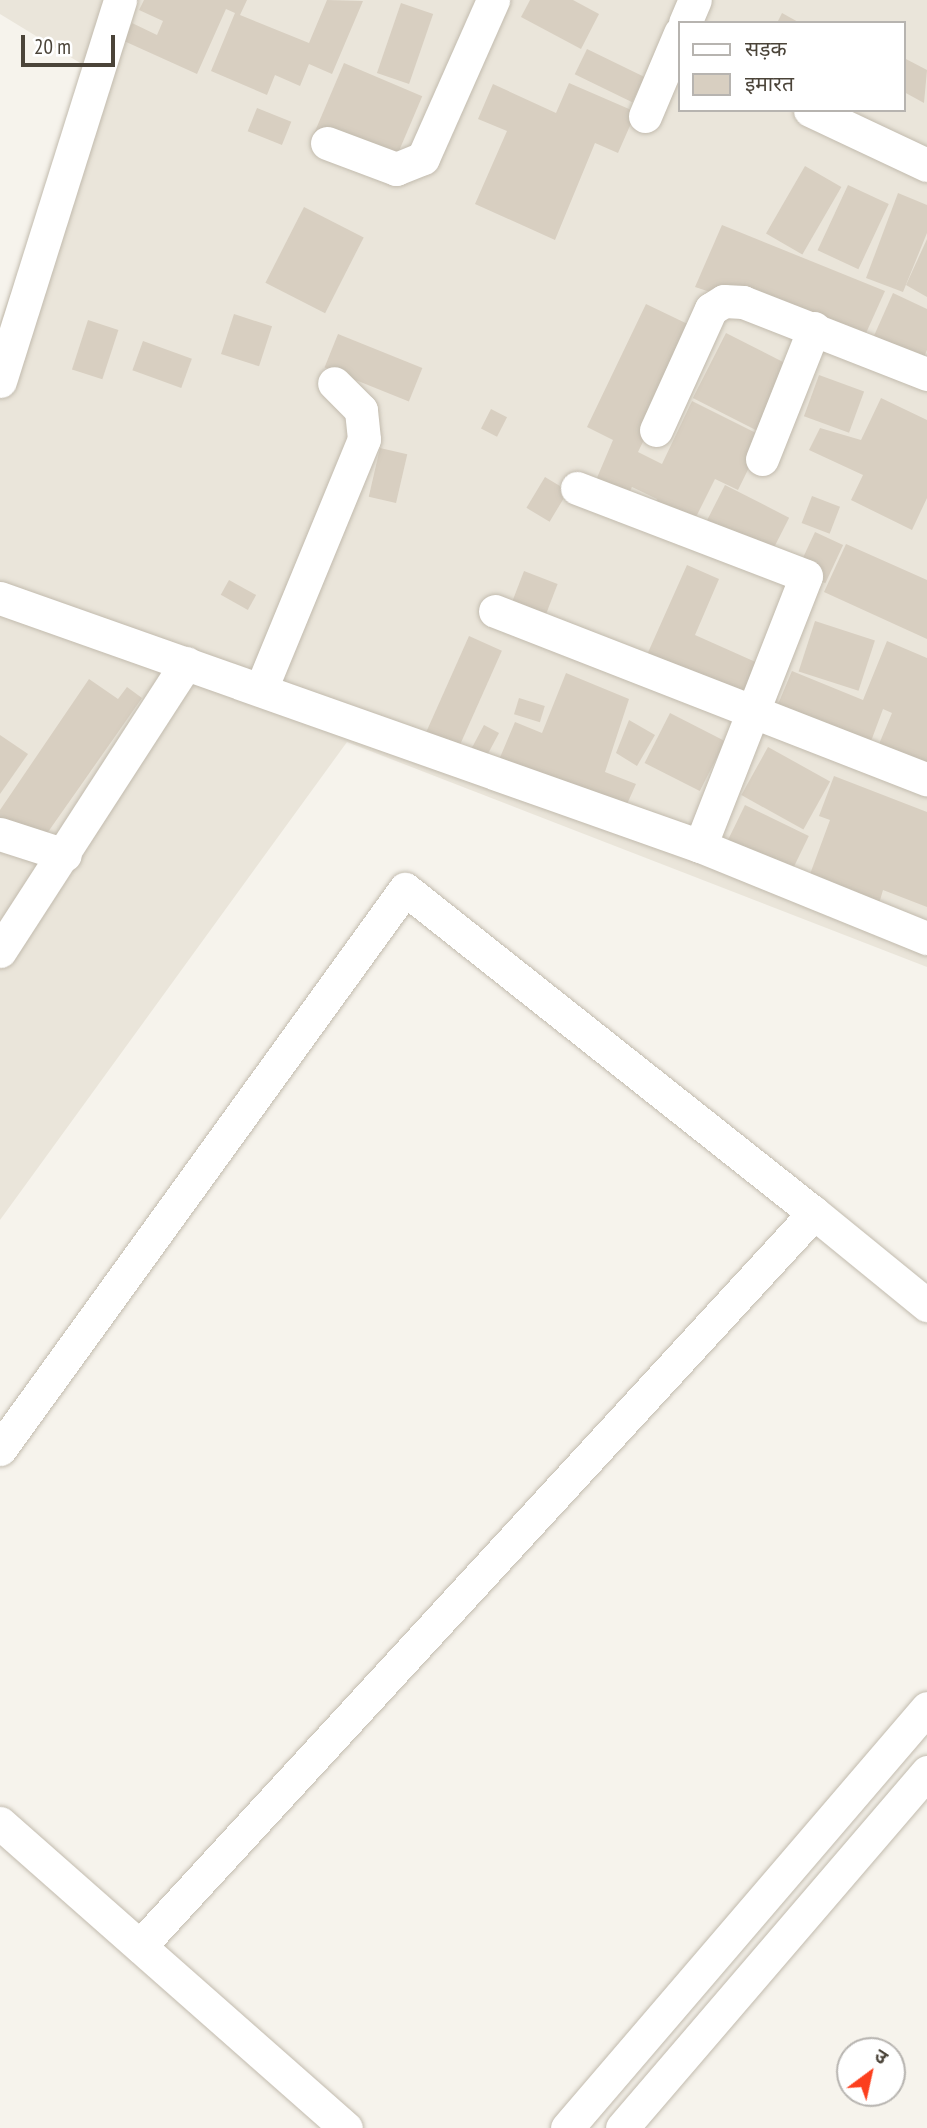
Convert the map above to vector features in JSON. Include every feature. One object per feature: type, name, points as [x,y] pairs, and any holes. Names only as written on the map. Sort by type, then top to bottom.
[{"type":"street","points":[[0,381],[120,0]]},
{"type":"street","points":[[327,143],[396,169],[423,158],[493,0]]},
{"type":"street","points":[[687,21],[695,0]]},
{"type":"street","points":[[645,116],[678,43]]},
{"type":"street","points":[[814,112],[927,165]]},
{"type":"street","points":[[656,430],[710,309],[724,300],[814,328],[927,374]]},
{"type":"street","points":[[762,459],[814,328]]},
{"type":"street","points":[[261,689],[364,439],[361,410],[334,383]]},
{"type":"street","points":[[577,488],[806,576],[700,846]]},
{"type":"street","points":[[0,598],[700,846],[927,938]]},
{"type":"street","points":[[495,611],[751,715],[927,779]]},
{"type":"street","points":[[0,951],[65,855],[186,663]]},
{"type":"street","points":[[0,834],[65,855]]},
{"type":"street","points":[[0,1449],[405,889],[927,1305]]},
{"type":"street","points":[[140,1946],[814,1213]]},
{"type":"street","points":[[567,2128],[927,1708]]},
{"type":"street","points":[[622,2128],[927,1772]]},
{"type":"street","points":[[0,1823],[346,2128]]},
{"type":"shaded area","points":[[0,0],[927,0],[927,967],[347,742],[0,1220],[0,322],[90,69],[0,14]]},
{"type":"building","points":[[144,0],[247,0],[240,15],[309,43],[327,0],[363,1],[332,74],[309,64],[300,86],[275,75],[267,95],[211,71],[235,13],[226,9],[197,74],[124,41],[132,23],[157,35],[163,21],[139,10]]},
{"type":"building","points":[[530,0],[573,0],[599,14],[581,49],[521,17]]},
{"type":"building","points":[[401,3],[433,14],[409,84],[377,73]]},
{"type":"building","points":[[782,13],[796,21],[778,21]]},
{"type":"building","points":[[587,49],[645,77],[632,102],[575,74]]},
{"type":"building","points":[[906,59],[927,70],[924,103],[906,93]]},
{"type":"building","points":[[344,63],[422,96],[392,168],[314,135]]},
{"type":"building","points":[[569,83],[636,112],[618,153],[595,143],[555,240],[475,204],[507,131],[478,119],[493,84],[556,113]]},
{"type":"building","points":[[257,108],[291,122],[282,145],[248,131]]},
{"type":"building","points":[[805,166],[841,187],[802,255],[766,234]]},
{"type":"building","points":[[848,185],[889,204],[858,269],[818,250]]},
{"type":"building","points":[[898,193],[927,205],[927,233],[903,292],[866,278]]},
{"type":"building","points":[[304,207],[364,237],[325,313],[265,283]]},
{"type":"building","points":[[722,225],[885,291],[862,342],[695,287]]},
{"type":"building","points":[[927,239],[927,297],[906,285]]},
{"type":"building","points":[[893,293],[927,309],[927,350],[919,368],[869,347]]},
{"type":"building","points":[[646,304],[698,329],[638,452],[662,464],[692,401],[764,437],[738,490],[715,479],[690,529],[655,505],[657,499],[632,487],[624,503],[591,492],[613,440],[587,427]]},
{"type":"building","points":[[234,314],[272,326],[259,366],[221,354]]},
{"type":"building","points":[[88,320],[118,330],[102,379],[72,369]]},
{"type":"building","points":[[726,333],[793,367],[760,432],[693,398]]},
{"type":"building","points":[[338,334],[422,368],[409,401],[325,367]]},
{"type":"building","points":[[143,341],[192,359],[181,388],[132,370]]},
{"type":"building","points":[[819,375],[864,391],[849,433],[804,416]]},
{"type":"building","points":[[881,398],[927,420],[927,498],[912,530],[851,500],[863,475],[809,450],[820,428],[861,440]]},
{"type":"building","points":[[491,409],[507,417],[497,437],[481,429]]},
{"type":"building","points":[[380,448],[407,454],[396,503],[369,497]]},
{"type":"building","points":[[545,477],[568,491],[550,522],[526,508]]},
{"type":"building","points":[[725,485],[789,518],[766,563],[702,530]]},
{"type":"building","points":[[812,496],[840,507],[830,534],[802,523]]},
{"type":"building","points":[[815,532],[843,545],[825,583],[797,570]]},
{"type":"building","points":[[846,544],[927,580],[927,639],[824,592]]},
{"type":"building","points":[[687,565],[719,579],[695,635],[767,667],[749,710],[642,666]]},
{"type":"building","points":[[524,571],[558,584],[542,625],[508,612]]},
{"type":"building","points":[[229,580],[256,595],[248,610],[221,595]]},
{"type":"building","points":[[815,621],[875,640],[859,691],[799,671]]},
{"type":"building","points":[[469,636],[502,651],[454,758],[421,744]]},
{"type":"building","points":[[887,641],[927,658],[927,776],[874,756],[892,713],[883,709],[867,752],[773,716],[792,671],[863,700]]},
{"type":"building","points":[[566,673],[629,699],[605,772],[636,784],[623,813],[496,767],[515,722],[542,733]]},
{"type":"building","points":[[89,679],[118,699],[127,687],[142,698],[41,842],[0,825],[0,810]]},
{"type":"building","points":[[519,698],[545,706],[540,722],[514,714]]},
{"type":"building","points":[[670,713],[725,741],[700,791],[645,763]]},
{"type":"building","points":[[629,720],[655,735],[637,766],[616,753]]},
{"type":"building","points":[[484,725],[499,733],[482,765],[467,757]]},
{"type":"building","points":[[0,735],[28,754],[0,794]]},
{"type":"building","points":[[768,747],[830,781],[803,830],[741,795]]},
{"type":"building","points":[[834,776],[927,812],[927,907],[883,890],[876,914],[806,885],[830,820],[819,816]]},
{"type":"building","points":[[745,805],[809,836],[786,884],[722,853]]}]
